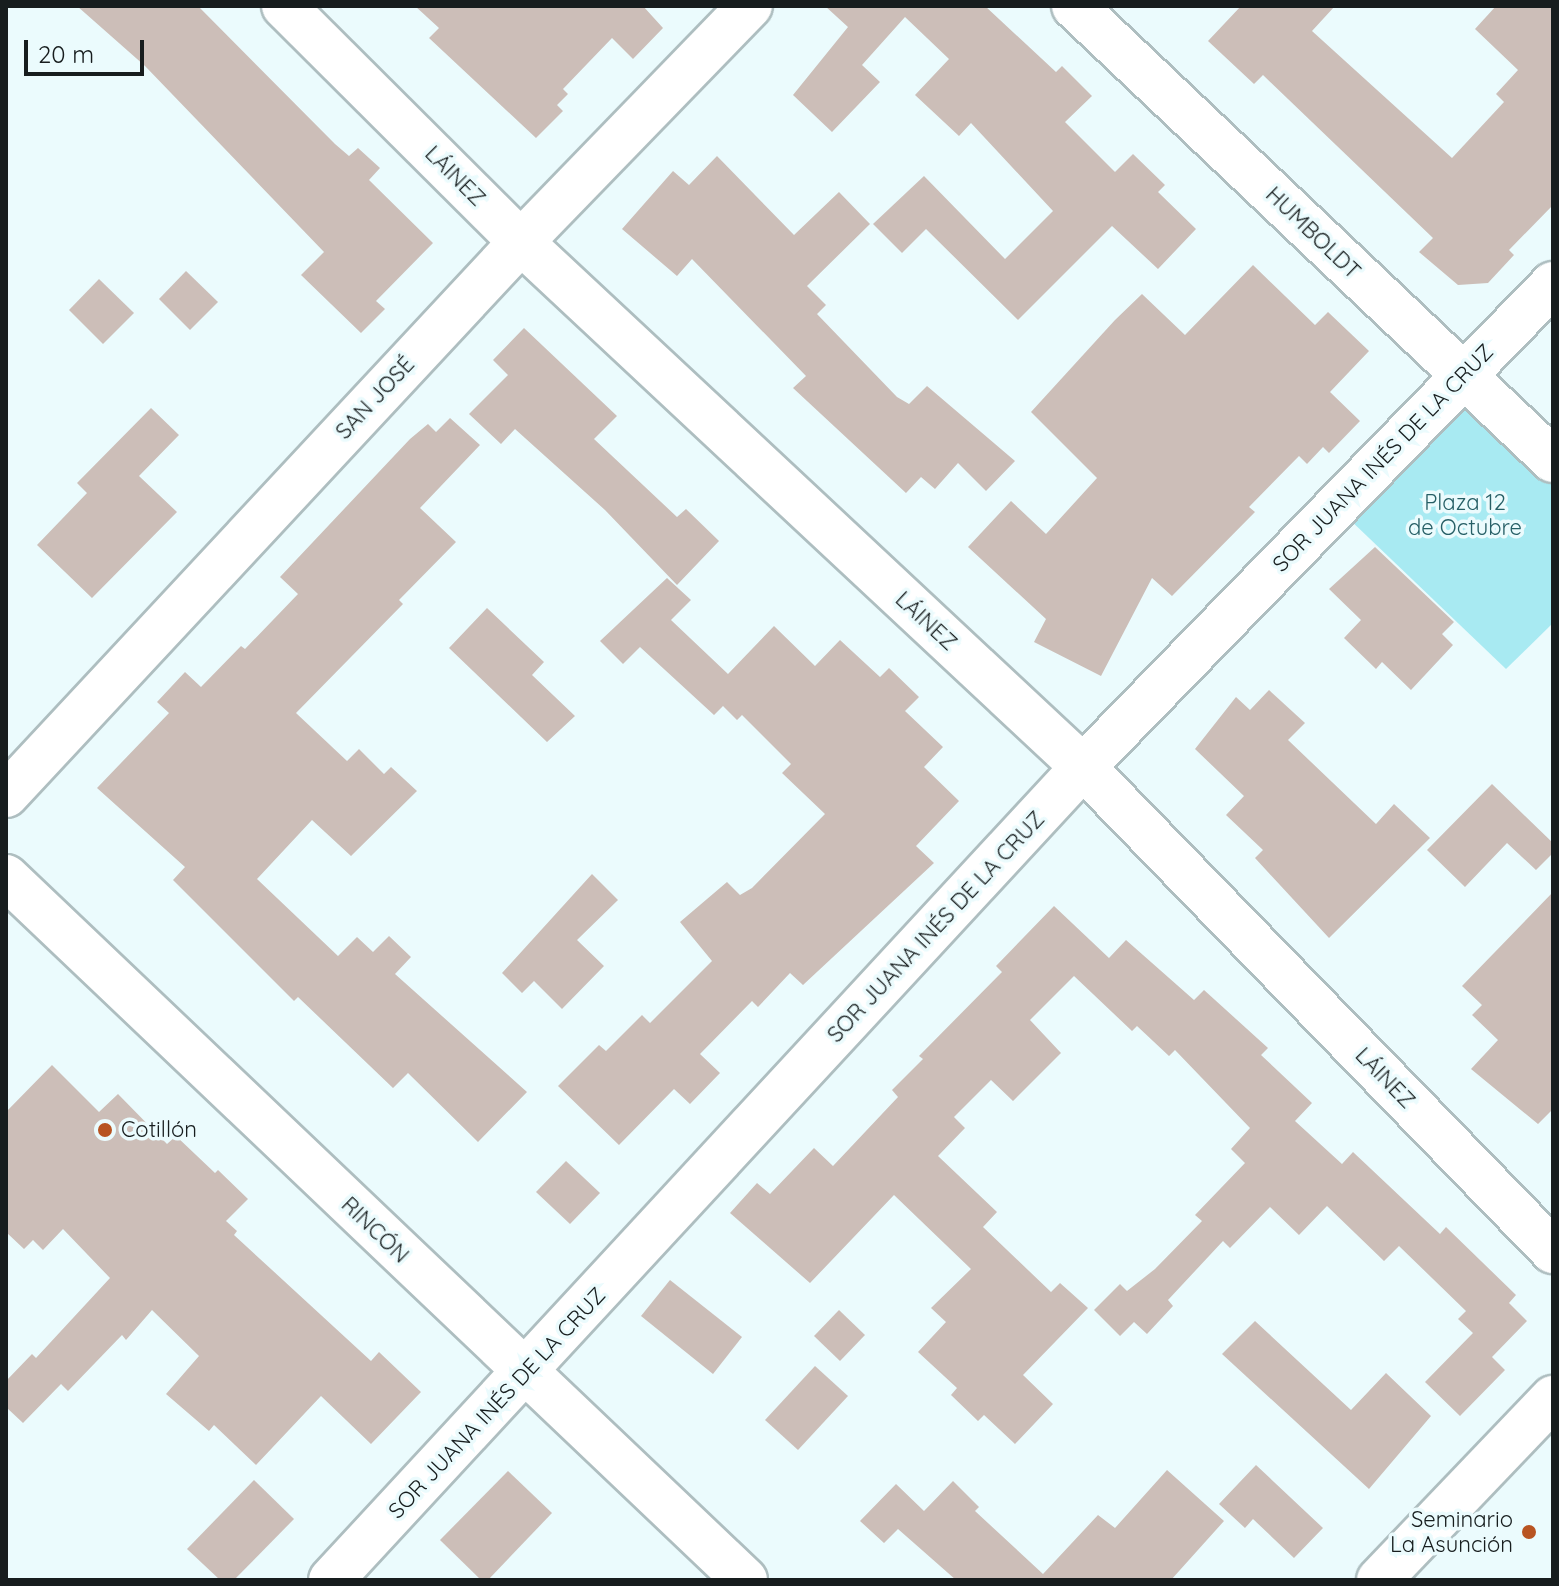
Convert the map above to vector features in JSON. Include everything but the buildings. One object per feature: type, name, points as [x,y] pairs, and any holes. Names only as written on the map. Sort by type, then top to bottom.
[{"type":"street","name":"LÁINEZ","points":[[284,6],[521,242],[1083,767],[1553,1251]]},
{"type":"street","name":"SAN JOSÉ","points":[[6,795],[521,242],[750,6]]},
{"type":"street","name":"HUMBOLDT","points":[[1074,6],[1553,460]]},
{"type":"street","name":"SOR JUANA INÉS DE LA CRUZ","points":[[331,1580],[526,1374],[1083,767],[1553,284]]},
{"type":"street","name":"RINCÓN","points":[[6,877],[745,1580]]},
{"type":"street","points":[[1379,1580],[1553,1398]]},
{"type":"green space","name":"Plaza 12 de Octubre","points":[[1462,397],[1553,481],[1553,623],[1506,669],[1346,516]]},
{"type":"place","name":"Cotillón","points":[[105,1130]]},
{"type":"place","name":"Seminario La Asunción","points":[[1529,1532]]}]
